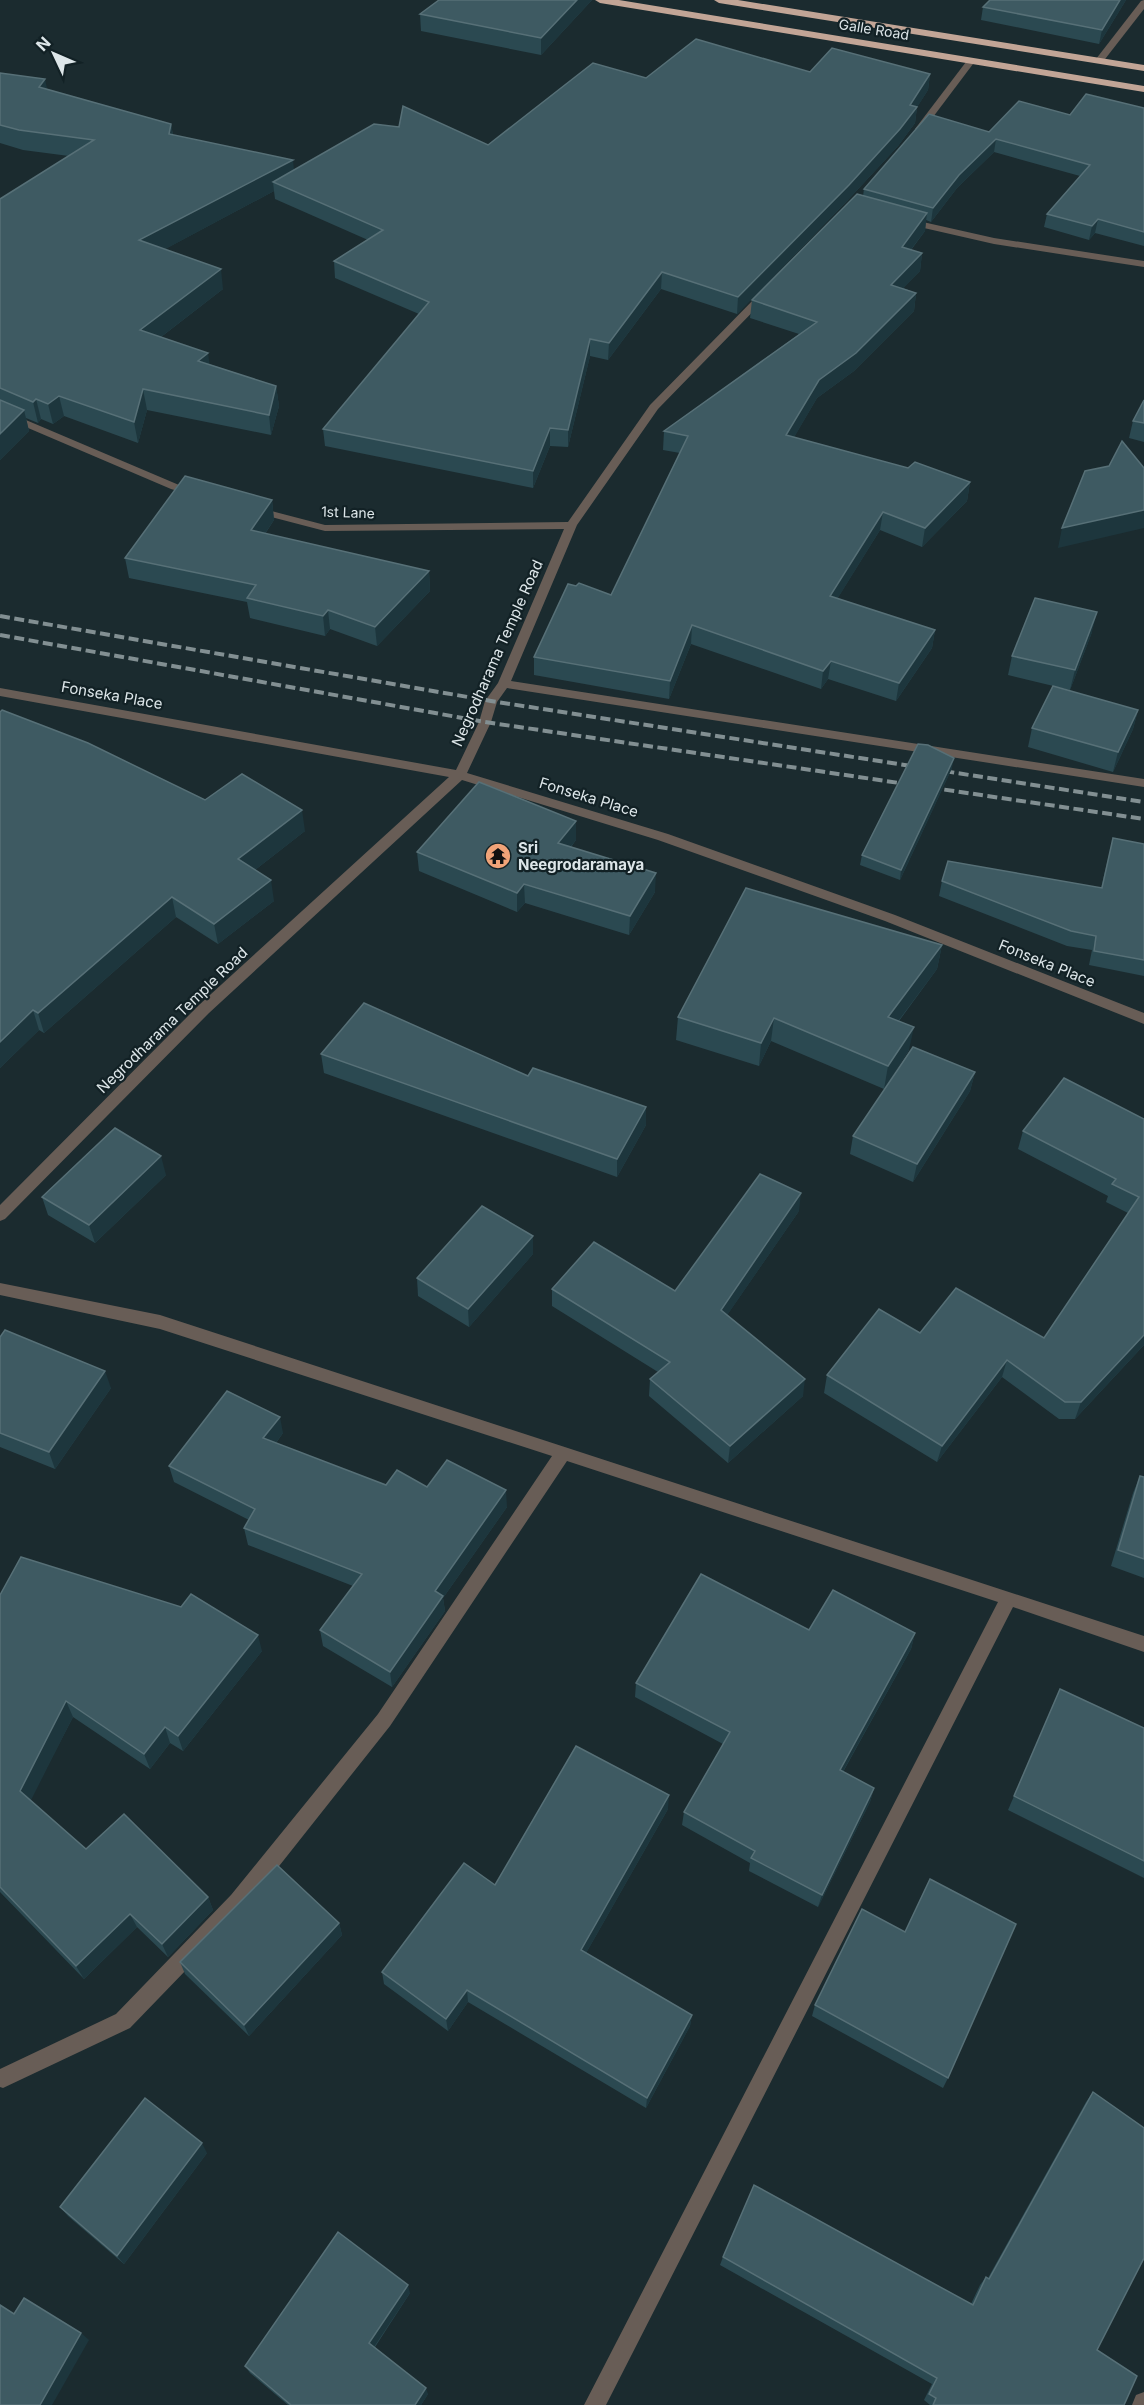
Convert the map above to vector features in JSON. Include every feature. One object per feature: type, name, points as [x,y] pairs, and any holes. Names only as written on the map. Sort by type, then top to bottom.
[{"type":"highway","name":"Galle Road","points":[[600,0],[1144,89]]},
{"type":"highway","name":"Galle Road","points":[[720,0],[1144,68]]},
{"type":"street","points":[[1099,61],[1144,3]]},
{"type":"street","points":[[910,141],[972,60]]},
{"type":"street","points":[[894,217],[947,232],[1023,248],[1144,264]]},
{"type":"street","name":"Negrodharama Temple Road","points":[[0,1215],[204,1009],[460,775],[485,722],[491,701],[504,684],[571,525],[654,407],[770,290]]},
{"type":"street","points":[[0,412],[175,487],[210,497]]},
{"type":"street","name":"1st Lane","points":[[244,506],[325,528],[571,525]]},
{"type":"street","points":[[504,684],[1144,783]]},
{"type":"street","name":"Fonseka Place","points":[[0,692],[460,775],[663,837],[890,918],[1144,1019]]},
{"type":"street","points":[[0,1289],[160,1322],[1144,1644]]},
{"type":"street","points":[[3,2078],[123,2021],[238,1902],[384,1720],[562,1453]]},
{"type":"street","points":[[594,2405],[1009,1598]]},
{"type":"building","points":[[439,0],[577,0],[541,38],[420,14]]},
{"type":"building","points":[[990,0],[1120,0],[1102,30],[983,7]]},
{"type":"building","points":[[696,39],[810,72],[832,48],[930,74],[910,105],[917,107],[900,129],[849,185],[738,297],[662,272],[609,343],[590,339],[568,430],[550,428],[533,471],[323,429],[429,302],[334,261],[383,230],[273,182],[374,124],[399,127],[403,106],[488,145],[593,63],[646,78]]},
{"type":"building","points":[[0,73],[45,79],[39,87],[171,124],[169,134],[293,160],[139,240],[221,269],[140,330],[208,353],[198,361],[276,386],[269,415],[143,389],[134,422],[59,396],[48,404],[36,399],[33,402],[0,388],[0,199],[94,140],[19,130],[0,125]]},
{"type":"building","points":[[1086,94],[1144,108],[1144,232],[1098,219],[1092,226],[1047,214],[1090,165],[996,139],[959,175],[933,208],[864,189],[929,114],[989,132],[1019,101],[1070,115]]},
{"type":"building","points":[[857,194],[927,213],[902,247],[922,253],[891,285],[916,293],[856,353],[819,380],[786,435],[908,468],[915,462],[970,482],[925,528],[883,512],[830,596],[935,630],[899,683],[831,661],[823,671],[692,625],[670,681],[534,657],[568,584],[576,586],[579,583],[611,595],[688,436],[664,431],[817,322],[752,300]]},
{"type":"building","points":[[0,400],[24,410],[0,434]]},
{"type":"building","points":[[1144,400],[1144,423],[1133,421]]},
{"type":"building","points":[[1122,441],[1144,468],[1144,510],[1062,528],[1085,471],[1109,466]]},
{"type":"building","points":[[185,476],[272,500],[251,530],[429,571],[375,627],[328,610],[323,616],[247,598],[256,585],[125,558]]},
{"type":"building","points":[[1035,598],[1097,612],[1075,670],[1012,656]]},
{"type":"building","points":[[1053,686],[1138,710],[1118,752],[1032,728]]},
{"type":"building","points":[[2,710],[88,743],[205,800],[242,774],[302,810],[238,859],[271,880],[214,924],[172,897],[38,1013],[33,1010],[0,1042],[0,712]]},
{"type":"building","points":[[918,744],[928,745],[954,758],[901,870],[862,855]]},
{"type":"building","points":[[479,782],[576,821],[558,843],[656,873],[630,916],[524,884],[517,893],[417,852]]},
{"type":"building","points":[[1113,838],[1144,844],[1144,960],[1094,951],[1096,936],[1071,931],[942,881],[948,861],[1102,888]]},
{"type":"building","points":[[746,888],[942,945],[888,1017],[914,1027],[888,1066],[774,1018],[761,1043],[678,1017]]},
{"type":"building","points":[[364,1003],[528,1076],[533,1068],[646,1107],[617,1159],[321,1054]]},
{"type":"building","points":[[913,1047],[975,1072],[917,1164],[853,1136]]},
{"type":"building","points":[[1064,1078],[1144,1119],[1144,1335],[1081,1402],[1065,1402],[1007,1360],[942,1446],[827,1375],[879,1309],[920,1333],[956,1288],[1044,1338],[1139,1197],[1112,1184],[1116,1179],[1023,1131]]},
{"type":"building","points":[[115,1128],[161,1156],[89,1225],[42,1197]]},
{"type":"building","points":[[760,1174],[801,1193],[721,1310],[805,1379],[730,1446],[650,1379],[670,1362],[552,1289],[594,1242],[675,1291]]},
{"type":"building","points":[[482,1206],[533,1236],[468,1309],[417,1278]]},
{"type":"building","points":[[5,1330],[105,1371],[49,1452],[0,1433],[0,1337]]},
{"type":"building","points":[[227,1391],[280,1417],[263,1438],[386,1485],[397,1470],[427,1487],[447,1460],[506,1490],[435,1591],[443,1596],[390,1672],[320,1630],[362,1574],[244,1528],[255,1509],[169,1466]]},
{"type":"building","points":[[1140,1476],[1144,1477],[1144,1559],[1118,1550]]},
{"type":"building","points":[[21,1557],[181,1607],[191,1594],[258,1635],[178,1736],[165,1727],[144,1754],[66,1701],[20,1791],[86,1849],[124,1814],[208,1897],[162,1944],[130,1914],[76,1966],[0,1887],[0,1595]]},
{"type":"building","points":[[701,1574],[809,1630],[833,1590],[915,1633],[840,1770],[874,1788],[822,1895],[751,1858],[755,1851],[684,1812],[730,1732],[636,1683]]},
{"type":"building","points":[[1060,1689],[1144,1728],[1144,1861],[1014,1796]]},
{"type":"building","points":[[576,1746],[669,1795],[581,1950],[692,2015],[647,2098],[467,1990],[446,2019],[382,1972],[464,1863],[495,1885]]},
{"type":"building","points":[[277,1865],[339,1923],[244,2025],[180,1962]]},
{"type":"building","points":[[930,1879],[1016,1924],[948,2078],[815,2005],[862,1909],[905,1932]]},
{"type":"building","points":[[1093,2092],[1144,2128],[1144,2258],[1097,2350],[1137,2376],[1124,2405],[933,2405],[936,2398],[929,2394],[937,2378],[723,2257],[754,2185],[973,2305],[986,2277],[989,2279]]},
{"type":"building","points":[[145,2098],[202,2143],[117,2256],[60,2207]]},
{"type":"building","points":[[338,2232],[408,2285],[369,2343],[426,2388],[415,2405],[291,2405],[245,2366]]},
{"type":"building","points":[[24,2298],[81,2333],[40,2405],[0,2405],[0,2305],[14,2314]]},
{"type":"railway","points":[[0,616],[491,701],[1144,802]]},
{"type":"railway","points":[[0,635],[485,722],[1144,819]]},
{"type":"place","name":"Sri Neegrodaramaya","points":[[498,856]]}]
